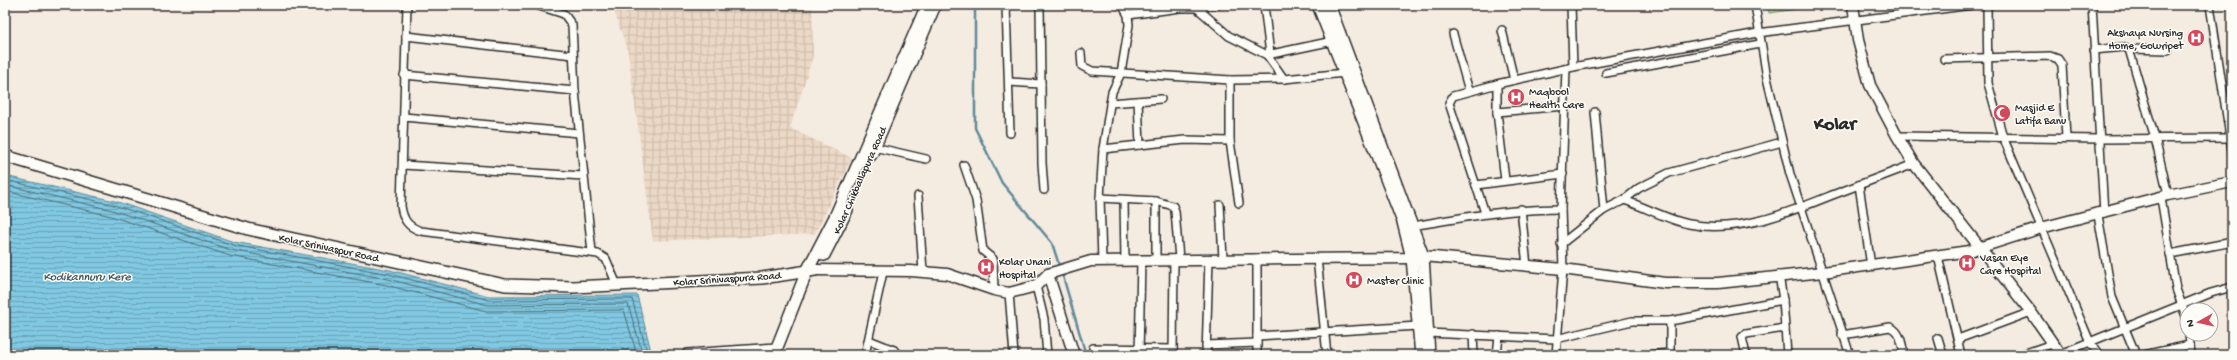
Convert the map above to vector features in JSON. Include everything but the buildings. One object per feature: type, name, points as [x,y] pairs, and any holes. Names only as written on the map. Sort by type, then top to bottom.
[{"type":"main road","points":[[811,271],[927,5]]},
{"type":"main road","name":"Kolar Chikballapura Road","points":[[778,352],[811,271],[838,229],[935,5]]},
{"type":"main road","points":[[1318,5],[1418,257],[1418,326],[1421,355]]},
{"type":"main road","points":[[1329,5],[1413,226],[1429,355]]},
{"type":"main road","name":"Kolar Srinivaspur Road","points":[[5,156],[248,229],[505,285],[573,287],[662,282]]},
{"type":"main road","name":"Kolar Srinivaspura Road","points":[[662,282],[762,278],[811,271]]},
{"type":"street","points":[[407,5],[404,75],[402,216],[413,228],[592,252],[606,259],[617,285]]},
{"type":"street","points":[[536,5],[568,17],[572,26],[579,133],[592,252]]},
{"type":"street","points":[[1006,5],[1010,133]]},
{"type":"street","points":[[1040,5],[1042,163],[1044,190]]},
{"type":"street","points":[[1102,260],[1100,198],[1103,148],[1112,92],[1121,73],[1127,39],[1128,15],[1122,5]]},
{"type":"street","points":[[1128,15],[1217,5]]},
{"type":"street","points":[[1264,5],[1269,54],[1284,79]]},
{"type":"street","points":[[1556,355],[1556,339],[1563,269],[1561,209],[1571,5]]},
{"type":"street","points":[[1755,5],[1760,44],[1782,142],[1800,209],[1823,272],[1842,335],[1850,355]]},
{"type":"street","points":[[1853,5],[1870,85],[1897,136],[1914,164],[2030,312],[2060,354],[2179,307]]},
{"type":"street","points":[[1485,213],[1449,103],[1453,96],[1469,90],[1569,68],[1758,33],[1855,19],[1972,5]]},
{"type":"street","points":[[1987,5],[1988,83],[2003,137],[2090,342],[2099,355]]},
{"type":"street","points":[[2092,5],[2099,139],[2101,214],[2108,280],[2112,297],[2136,355]]},
{"type":"street","points":[[2210,5],[2232,150]]},
{"type":"street","points":[[1200,7],[1229,36],[1269,54],[1333,40]]},
{"type":"street","points":[[1502,30],[1514,80]]},
{"type":"street","points":[[1453,34],[1469,90]]},
{"type":"street","points":[[406,36],[573,55]]},
{"type":"street","points":[[1606,73],[1760,44]]},
{"type":"street","points":[[2094,50],[2124,47],[2129,49],[2168,50]]},
{"type":"street","points":[[2129,49],[2155,138],[2165,196],[2170,254],[2176,289],[2181,302]]},
{"type":"street","points":[[1081,53],[1082,66],[1087,69],[1121,73],[1230,80],[1284,79],[1345,72]]},
{"type":"street","points":[[1944,59],[2050,56],[2058,59],[2062,65],[2066,138]]},
{"type":"street","points":[[404,75],[576,91]]},
{"type":"street","points":[[1230,80],[1230,142],[1239,203]]},
{"type":"street","points":[[1009,82],[1041,84]]},
{"type":"street","points":[[1497,84],[1497,112],[1505,180]]},
{"type":"street","points":[[1110,103],[1161,99]]},
{"type":"street","points":[[1138,100],[1140,145]]},
{"type":"street","points":[[1497,112],[1565,106]]},
{"type":"street","points":[[1595,112],[1604,210]]},
{"type":"street","points":[[404,117],[579,133]]},
{"type":"street","points":[[1897,136],[2099,139],[2231,138]]},
{"type":"street","points":[[1103,148],[1185,140],[1230,142]]},
{"type":"street","points":[[1561,244],[1604,210],[1624,200],[1639,188],[1669,173],[1782,142]]},
{"type":"street","points":[[874,147],[926,159]]},
{"type":"street","points":[[964,164],[976,200],[983,251],[993,259],[994,290]]},
{"type":"street","points":[[1624,200],[1654,211],[1671,220],[1690,225],[1716,227],[1769,219],[1800,209],[1914,164]]},
{"type":"street","points":[[403,165],[583,176]]},
{"type":"street","points":[[1476,185],[1505,180],[1563,174]]},
{"type":"street","points":[[811,271],[923,272],[947,274],[994,290],[1009,293],[1036,286],[1050,274],[1091,261],[1102,260],[1141,262],[1176,259],[1223,258],[1418,257],[1563,269],[1665,283],[1718,282],[1871,266],[1980,248],[2041,228],[2101,214],[2165,196],[2232,182]]},
{"type":"street","points":[[1859,185],[1871,266]]},
{"type":"street","points":[[918,196],[923,272]]},
{"type":"street","points":[[1093,348],[1173,352],[1176,259],[1175,211],[1170,204],[1156,201],[1100,198]]},
{"type":"street","points":[[1124,200],[1125,261]]},
{"type":"street","points":[[1156,201],[1156,260]]},
{"type":"street","points":[[1220,205],[1223,258]]},
{"type":"street","points":[[1413,226],[1485,213],[1521,209],[1561,209]]},
{"type":"street","points":[[1521,209],[1527,266]]},
{"type":"street","points":[[2170,254],[2232,242]]},
{"type":"street","points":[[1938,256],[1961,355]]},
{"type":"street","points":[[1257,258],[1257,355]]},
{"type":"street","points":[[1317,258],[1326,332],[1327,355]]},
{"type":"street","points":[[1206,355],[1209,259]]},
{"type":"street","points":[[1139,351],[1141,262]]},
{"type":"street","points":[[865,355],[883,272]]},
{"type":"street","points":[[1050,274],[1074,355]]},
{"type":"street","points":[[1779,275],[1784,300],[1787,355]]},
{"type":"street","points":[[1036,286],[1044,319],[1047,355]]},
{"type":"street","points":[[2191,302],[2211,293],[2232,287]]},
{"type":"street","points":[[1009,293],[1014,355]]},
{"type":"street","points":[[1427,333],[1556,339],[1632,321],[1670,321],[1784,300]]},
{"type":"street","points":[[1958,339],[2030,312]]},
{"type":"street","points":[[1649,355],[1670,354],[1670,321]]},
{"type":"street","points":[[1206,345],[1326,332],[1418,326]]},
{"type":"street","points":[[1842,335],[1890,327],[1896,329],[1904,355]]},
{"type":"street","points":[[1746,355],[1742,337],[1746,334],[1786,328]]},
{"type":"street","points":[[1473,334],[1474,355]]},
{"type":"street","points":[[1497,355],[1499,336]]},
{"type":"street","points":[[1938,338],[1943,355]]},
{"type":"street","points":[[869,340],[894,350],[898,355]]},
{"type":"street","points":[[2190,342],[2191,355]]},
{"type":"street","points":[[2020,355],[2052,344]]},
{"type":"street","points":[[2143,355],[2190,345]]},
{"type":"street","points":[[687,353],[778,352]]},
{"type":"shaded area","points":[[612,5],[812,5],[813,56],[790,128],[852,158],[815,234],[653,241],[628,52]]},
{"type":"green space","points":[[1768,5],[1827,5],[1769,13]]},
{"type":"water","name":"Kodikannuru Kere","points":[[5,176],[115,201],[234,242],[390,270],[489,296],[637,295],[652,355],[5,355]]},
{"type":"waterway","points":[[975,5],[975,128],[1002,183],[1052,243],[1060,268]]},
{"type":"waterway","points":[[1062,273],[1086,355]]},
{"type":"place","name":"Akshaya Nursing Home, Gowripet","points":[[2196,38]]},
{"type":"place","name":"Maqbool Health Care","points":[[1516,97]]},
{"type":"place","name":"Masjid E Latifa Banu","points":[[2002,113]]},
{"type":"place","name":"Vasan Eye Care Hospital","points":[[1967,263]]},
{"type":"place","name":"Kolar Unani Hospital","points":[[986,267]]},
{"type":"place","name":"Master Clinic","points":[[1354,280]]},
{"type":"district","name":"Kolar","points":[[1835,122]]}]
